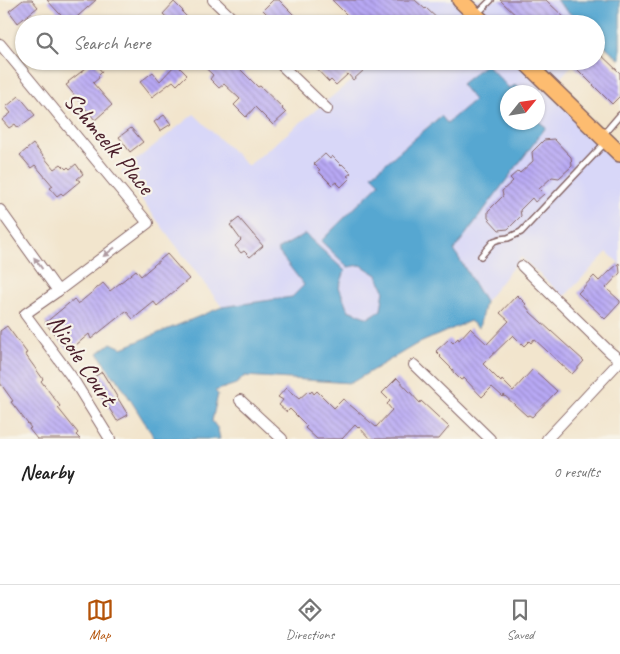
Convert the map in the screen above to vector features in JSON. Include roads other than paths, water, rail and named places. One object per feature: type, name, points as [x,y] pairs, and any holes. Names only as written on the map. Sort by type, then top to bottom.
[{"type":"main road","points":[[460,0],[475,15]]},
{"type":"main road","points":[[533,70],[620,154]]},
{"type":"street","points":[[213,0],[229,15]]},
{"type":"street","name":"Schmeelk Place","points":[[0,44],[15,62]]},
{"type":"street","name":"Schmeelk Place","points":[[21,70],[148,222],[58,291]]},
{"type":"street","points":[[286,70],[327,109]]},
{"type":"street","points":[[0,210],[58,291]]},
{"type":"street","points":[[522,266],[620,360],[547,439]]},
{"type":"street","name":"Nicole Court","points":[[58,291],[25,314],[71,376],[110,439]]},
{"type":"street","points":[[414,365],[490,439]]},
{"type":"street","points":[[240,400],[282,439]]},
{"type":"lane","points":[[483,15],[491,0]]},
{"type":"lane","points":[[481,256],[494,241],[508,238],[521,232],[604,138],[620,116]]},
{"type":"water","points":[[556,0],[620,0],[620,60],[605,46],[605,15],[572,15]]},
{"type":"water","points":[[478,70],[492,70],[506,85],[500,85],[500,130],[544,130],[454,250],[485,302],[479,328],[470,321],[415,345],[351,383],[245,376],[236,384],[215,391],[218,394],[212,421],[218,429],[220,439],[155,439],[116,377],[113,377],[98,353],[111,343],[122,348],[222,307],[292,297],[304,285],[277,250],[305,234],[345,271],[339,287],[348,310],[368,318],[381,310],[384,290],[377,275],[361,265],[348,267],[321,241],[380,183],[372,175],[441,116],[447,123],[474,100],[461,84]]}]
